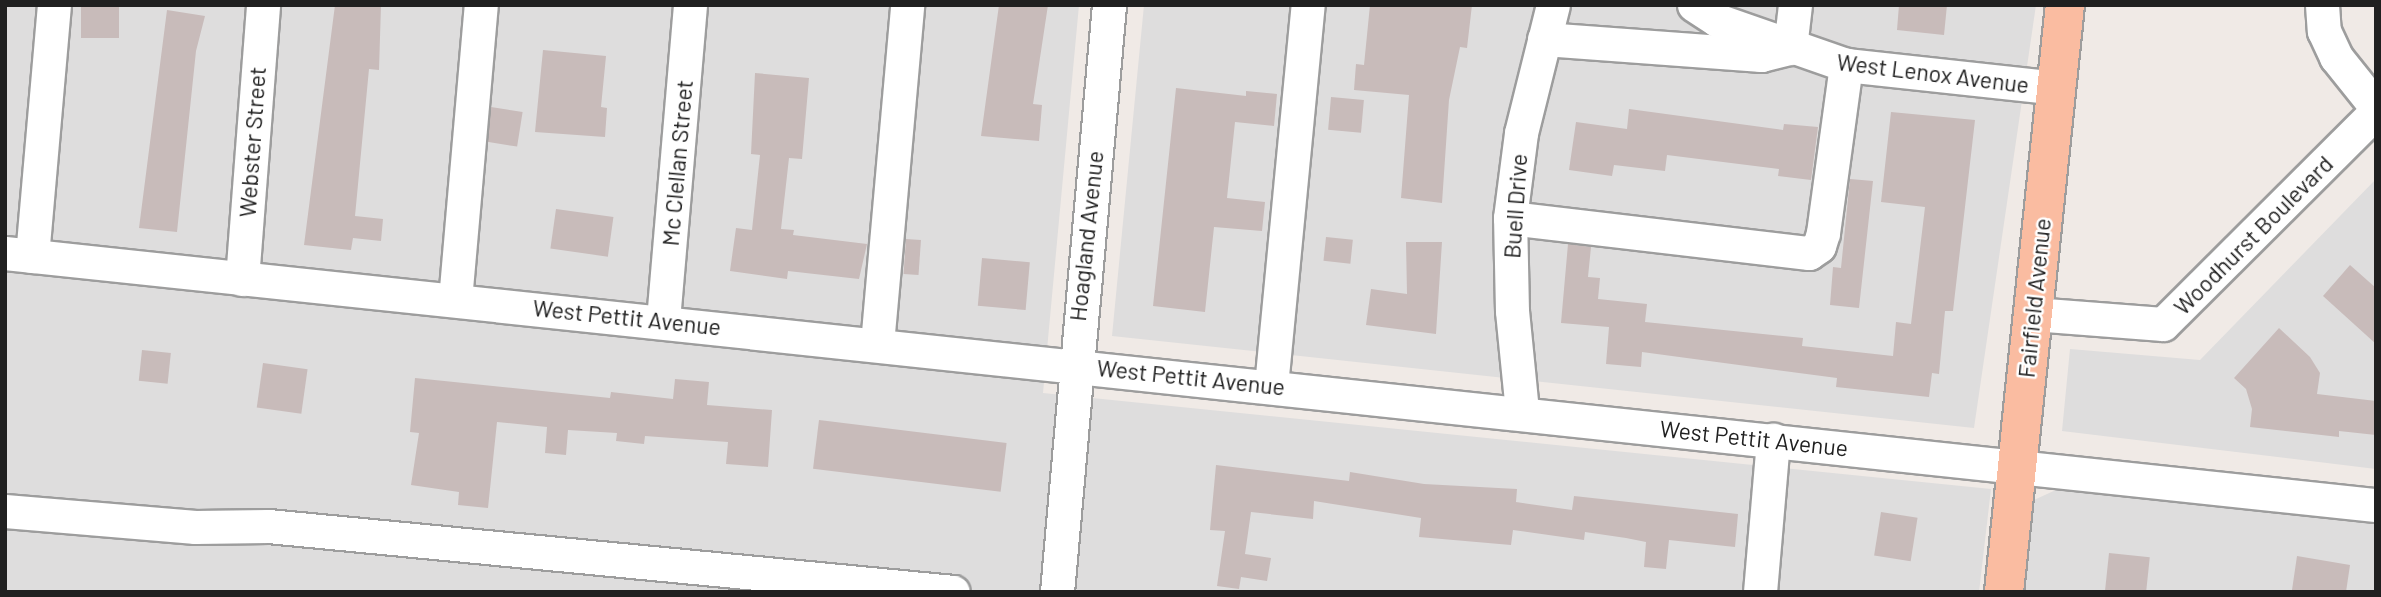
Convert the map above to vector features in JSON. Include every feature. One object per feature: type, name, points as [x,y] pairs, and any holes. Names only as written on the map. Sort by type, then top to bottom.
[{"type":"main road","name":"Fairfield Avenue","points":[[2004,592],[2065,5]]},
{"type":"street","points":[[19,254],[54,5]]},
{"type":"street","name":"Webster Street","points":[[242,279],[263,5]]},
{"type":"street","points":[[456,300],[481,5]]},
{"type":"street","name":"Mc Clellan Street","points":[[663,320],[690,5]]},
{"type":"street","points":[[877,344],[907,5]]},
{"type":"street","name":"Hoagland Avenue","points":[[1057,592],[1074,366],[1109,5]]},
{"type":"street","points":[[1271,386],[1308,5]]},
{"type":"street","name":"Buell Drive","points":[[1522,411],[1512,311],[1510,218],[1521,133],[1553,5]]},
{"type":"street","name":"West Lenox Avenue","points":[[1693,5],[1717,20],[1790,48],[1846,65],[2057,88]]},
{"type":"street","points":[[1544,39],[1761,55],[1790,48],[1795,5]]},
{"type":"street","points":[[2322,5],[2324,32],[2336,57],[2376,109]]},
{"type":"street","points":[[1510,218],[1809,253],[1819,246],[1823,233],[1846,65]]},
{"type":"street","name":"Woodhurst Boulevard","points":[[2033,314],[2163,324],[2376,109]]},
{"type":"street","name":"West Pettit Avenue","points":[[19,254],[1522,411],[2376,505]]},
{"type":"street","points":[[1760,592],[1773,440]]},
{"type":"street","points":[[5,511],[195,527],[268,526],[953,592]]},
{"type":"shaded area","points":[[5,5],[1079,5],[1043,393],[1991,489],[1979,592],[5,592]]},
{"type":"shaded area","points":[[1144,5],[2036,5],[1974,428],[1112,336]]},
{"type":"shaded area","points":[[2376,179],[2376,469],[2062,431],[2070,349],[2200,360]]},
{"type":"shaded area","points":[[2058,489],[2376,522],[2376,592],[2024,592],[2034,500]]},
{"type":"building","points":[[81,5],[119,5],[119,38],[81,38]]},
{"type":"building","points":[[335,5],[381,5],[379,70],[369,69],[355,216],[383,219],[381,241],[353,238],[351,250],[304,245]]},
{"type":"building","points":[[999,5],[1048,5],[1033,104],[1042,105],[1039,141],[981,136]]},
{"type":"building","points":[[1370,5],[1472,5],[1467,48],[1460,47],[1449,100],[1442,203],[1401,198],[1409,95],[1354,90],[1356,64],[1364,65]]},
{"type":"building","points":[[1899,5],[1947,5],[1944,35],[1897,30]]},
{"type":"building","points":[[167,10],[205,16],[196,51],[177,232],[139,228]]},
{"type":"building","points":[[543,50],[606,56],[601,107],[607,108],[605,137],[535,132]]},
{"type":"building","points":[[755,73],[809,78],[802,159],[789,158],[781,229],[794,230],[793,235],[867,244],[859,279],[788,271],[787,279],[730,271],[736,228],[752,230],[760,155],[751,154]]},
{"type":"building","points":[[1176,88],[1246,96],[1246,91],[1277,94],[1274,126],[1235,122],[1227,198],[1265,202],[1262,231],[1214,227],[1205,312],[1153,306]]},
{"type":"building","points":[[1331,97],[1364,100],[1361,133],[1328,130]]},
{"type":"building","points":[[491,107],[523,112],[517,147],[486,142]]},
{"type":"building","points":[[1629,109],[1783,130],[1784,124],[1818,127],[1811,180],[1778,176],[1779,169],[1667,155],[1665,171],[1614,165],[1612,176],[1569,170],[1576,122],[1627,129]]},
{"type":"building","points":[[1891,112],[1975,120],[1953,311],[1945,311],[1939,374],[1932,373],[1929,397],[1836,387],[1837,378],[1642,352],[1641,367],[1606,364],[1609,327],[1561,323],[1568,244],[1591,247],[1588,277],[1600,278],[1598,299],[1647,304],[1645,322],[1803,338],[1802,346],[1893,356],[1896,322],[1911,324],[1925,207],[1881,202]]},
{"type":"building","points":[[1850,179],[1873,181],[1859,308],[1830,305],[1833,267],[1841,268]]},
{"type":"building","points":[[556,209],[613,217],[608,257],[550,249]]},
{"type":"building","points":[[1326,237],[1353,240],[1350,264],[1323,261]]},
{"type":"building","points":[[906,239],[921,240],[919,275],[904,274]]},
{"type":"building","points":[[1406,242],[1442,242],[1436,334],[1366,325],[1371,289],[1407,294]]},
{"type":"building","points":[[982,258],[1030,262],[1026,310],[978,306]]},
{"type":"building","points":[[2350,265],[2376,288],[2376,344],[2323,296]]},
{"type":"building","points":[[2279,328],[2310,357],[2320,373],[2317,394],[2376,401],[2376,435],[2339,431],[2339,437],[2250,427],[2252,409],[2246,389],[2234,378]]},
{"type":"building","points":[[142,350],[171,353],[168,384],[139,381]]},
{"type":"building","points":[[263,363],[308,369],[301,414],[257,408]]},
{"type":"building","points":[[415,378],[610,398],[611,392],[673,399],[675,379],[709,382],[707,405],[772,410],[768,467],[726,464],[728,442],[645,436],[644,444],[616,441],[617,433],[568,430],[566,455],[545,453],[547,427],[497,422],[488,508],[458,505],[459,492],[411,485],[419,433],[410,432]]},
{"type":"building","points":[[819,420],[1007,443],[1001,492],[813,469]]},
{"type":"building","points":[[1216,465],[1349,481],[1350,472],[1424,484],[1517,489],[1516,502],[1572,510],[1574,496],[1738,514],[1735,547],[1669,540],[1666,569],[1644,567],[1646,542],[1626,538],[1585,532],[1584,540],[1513,530],[1511,545],[1419,537],[1421,518],[1314,501],[1313,519],[1251,512],[1245,554],[1271,558],[1267,581],[1241,577],[1239,589],[1217,586],[1225,531],[1210,530]]},
{"type":"building","points":[[1881,512],[1918,518],[1911,561],[1874,555]]},
{"type":"building","points":[[2109,553],[2150,557],[2146,592],[2105,592]]},
{"type":"building","points":[[2297,556],[2350,565],[2346,592],[2292,590]]}]
